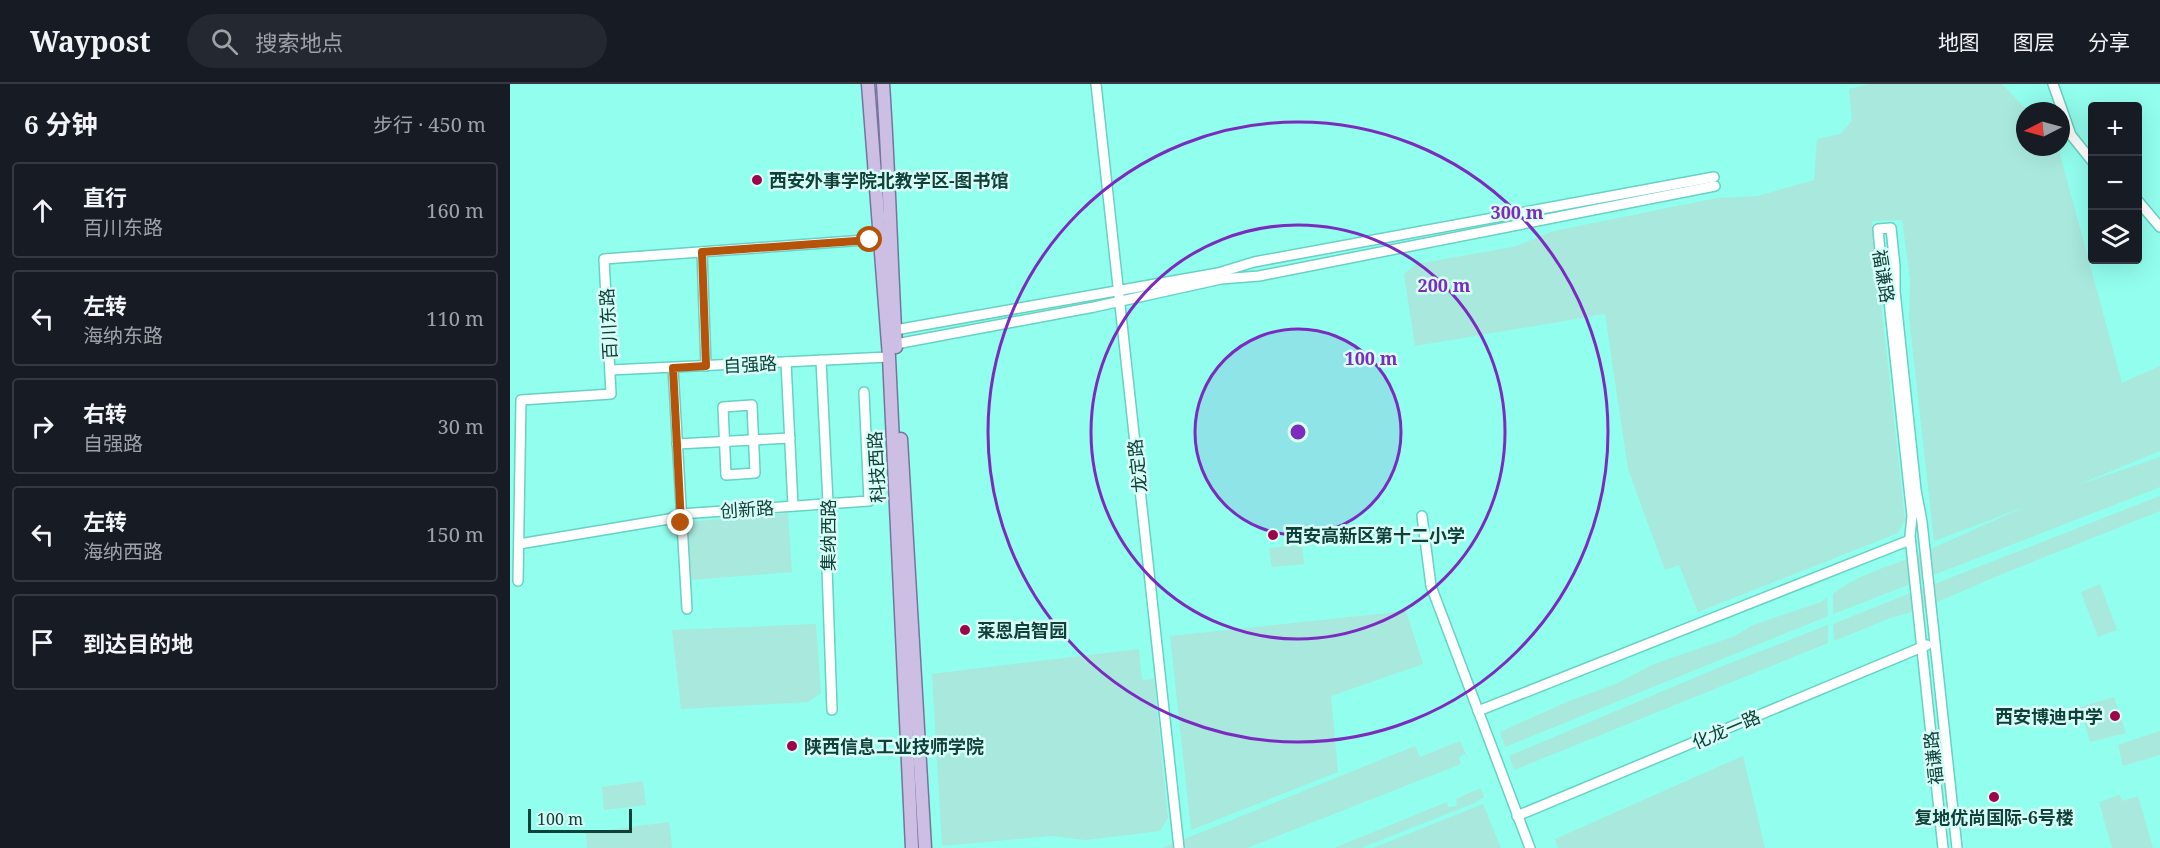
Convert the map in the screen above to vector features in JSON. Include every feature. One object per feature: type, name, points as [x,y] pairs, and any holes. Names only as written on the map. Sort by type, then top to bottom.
[{"type":"main road","name":"科技西路","points":[[868,84],[889,357],[912,848]]},
{"type":"main road","name":"科技西路","points":[[883,84],[889,158],[890,232],[924,848]]},
{"type":"street","name":"龙定路","points":[[1096,84],[1179,848]]},
{"type":"street","points":[[2053,84],[2071,135],[2088,156]]},
{"type":"street","points":[[895,330],[1118,295],[1221,279],[1259,276],[1714,182],[1265,260],[1118,295],[1094,307],[896,344]]},
{"type":"street","points":[[2142,206],[2160,227]]},
{"type":"street","name":"福谦路","points":[[1943,848],[1910,540],[1912,516],[1888,291],[1882,273],[1878,229],[1892,228],[1895,291],[1957,848]]},
{"type":"street","name":"百川东路","points":[[518,581],[521,400],[611,394],[604,259],[879,239]]},
{"type":"street","points":[[702,252],[706,366]]},
{"type":"street","name":"自强路","points":[[610,370],[889,357]]},
{"type":"street","name":"集纳西路","points":[[821,360],[828,503],[825,511],[832,710]]},
{"type":"street","points":[[786,362],[793,506]]},
{"type":"street","points":[[673,368],[687,609]]},
{"type":"street","name":"创新路","points":[[519,544],[669,519],[680,514],[869,501],[864,392]]},
{"type":"street","points":[[752,405],[753,440],[755,473],[726,475],[723,407],[752,405]]},
{"type":"street","points":[[677,444],[790,438]]},
{"type":"street","points":[[1422,516],[1431,585],[1530,848]]},
{"type":"street","points":[[1478,711],[1910,540]]},
{"type":"street","name":"化龙一路","points":[[1517,816],[1935,642]]},
{"type":"shaded area","points":[[1870,84],[2002,84],[2019,102],[2016,102],[2016,156],[2060,156],[2122,383],[2160,366],[2160,451],[2075,486],[2160,457],[2160,487],[1918,581],[1915,556],[2027,506],[1934,541],[1909,317],[1910,279],[1902,220],[1872,221],[1905,520],[1898,533],[1698,612],[1679,565],[1665,570],[1628,469],[1605,314],[1415,346],[1404,274],[1416,264],[1513,247],[1554,231],[1717,198],[1758,196],[1814,180],[1817,139],[1840,134],[1852,121],[1849,89]]},
{"type":"shaded area","points":[[2160,496],[2160,511],[1921,609],[1919,590]]},
{"type":"shaded area","points":[[788,513],[792,572],[691,580],[687,522]]},
{"type":"shaded area","points":[[1302,545],[1304,564],[1272,567],[1269,548]]},
{"type":"shaded area","points":[[1910,558],[1913,583],[1833,614],[1833,594],[1870,573]]},
{"type":"shaded area","points":[[2100,584],[2117,630],[2098,637],[2081,592]]},
{"type":"shaded area","points":[[1913,592],[1915,611],[1890,618],[1834,641],[1833,624]]},
{"type":"shaded area","points":[[1827,597],[1828,616],[1505,747],[1500,732],[1569,701],[1616,684],[1654,664],[1735,636],[1753,625],[1821,602]]},
{"type":"shaded area","points":[[1406,611],[1423,664],[1331,696],[1338,772],[1191,830],[1170,636]]},
{"type":"shaded area","points":[[816,624],[821,693],[808,702],[681,709],[672,630]]},
{"type":"shaded area","points":[[1828,625],[1828,643],[1514,770],[1509,756],[1720,667]]},
{"type":"shaded area","points":[[1139,649],[1142,680],[1154,679],[1168,818],[1160,831],[1086,840],[1051,836],[942,846],[932,674]]},
{"type":"shaded area","points":[[2114,697],[2126,733],[2090,742],[2080,707]]},
{"type":"shaded area","points":[[2160,731],[2160,755],[2123,766],[2118,745]]},
{"type":"shaded area","points":[[1460,741],[1469,761],[1465,754],[1459,757],[1461,764],[1247,848],[1162,848],[1415,746],[1420,757]]},
{"type":"shaded area","points":[[1743,756],[1765,848],[1558,848],[1555,839]]},
{"type":"shaded area","points":[[643,781],[646,805],[604,810],[602,787]]},
{"type":"shaded area","points":[[1481,788],[1484,797],[1472,804],[1361,848],[1334,848],[1447,802],[1448,807],[1457,806],[1456,799]]},
{"type":"shaded area","points":[[2120,795],[2122,801],[2138,796],[2153,848],[2112,848],[2099,802]]},
{"type":"shaded area","points":[[1483,804],[1501,848],[1373,848]]},
{"type":"shaded area","points":[[669,822],[672,848],[587,848],[586,833]]},
{"type":"place","name":"西安外事学院北教学区-图书馆","points":[[757,180]]},
{"type":"place","name":"西安高新区第十二小学","points":[[1273,535]]},
{"type":"place","name":"莱恩启智园","points":[[965,630]]},
{"type":"place","name":"西安博迪中学","points":[[2115,716]]},
{"type":"place","name":"陕西信息工业技师学院","points":[[792,746]]},
{"type":"place","name":"复地优尚国际-6号楼","points":[[1994,797]]},
{"type":"route","points":[[681,523],[673,368],[706,366],[702,252],[870,240]]}]
